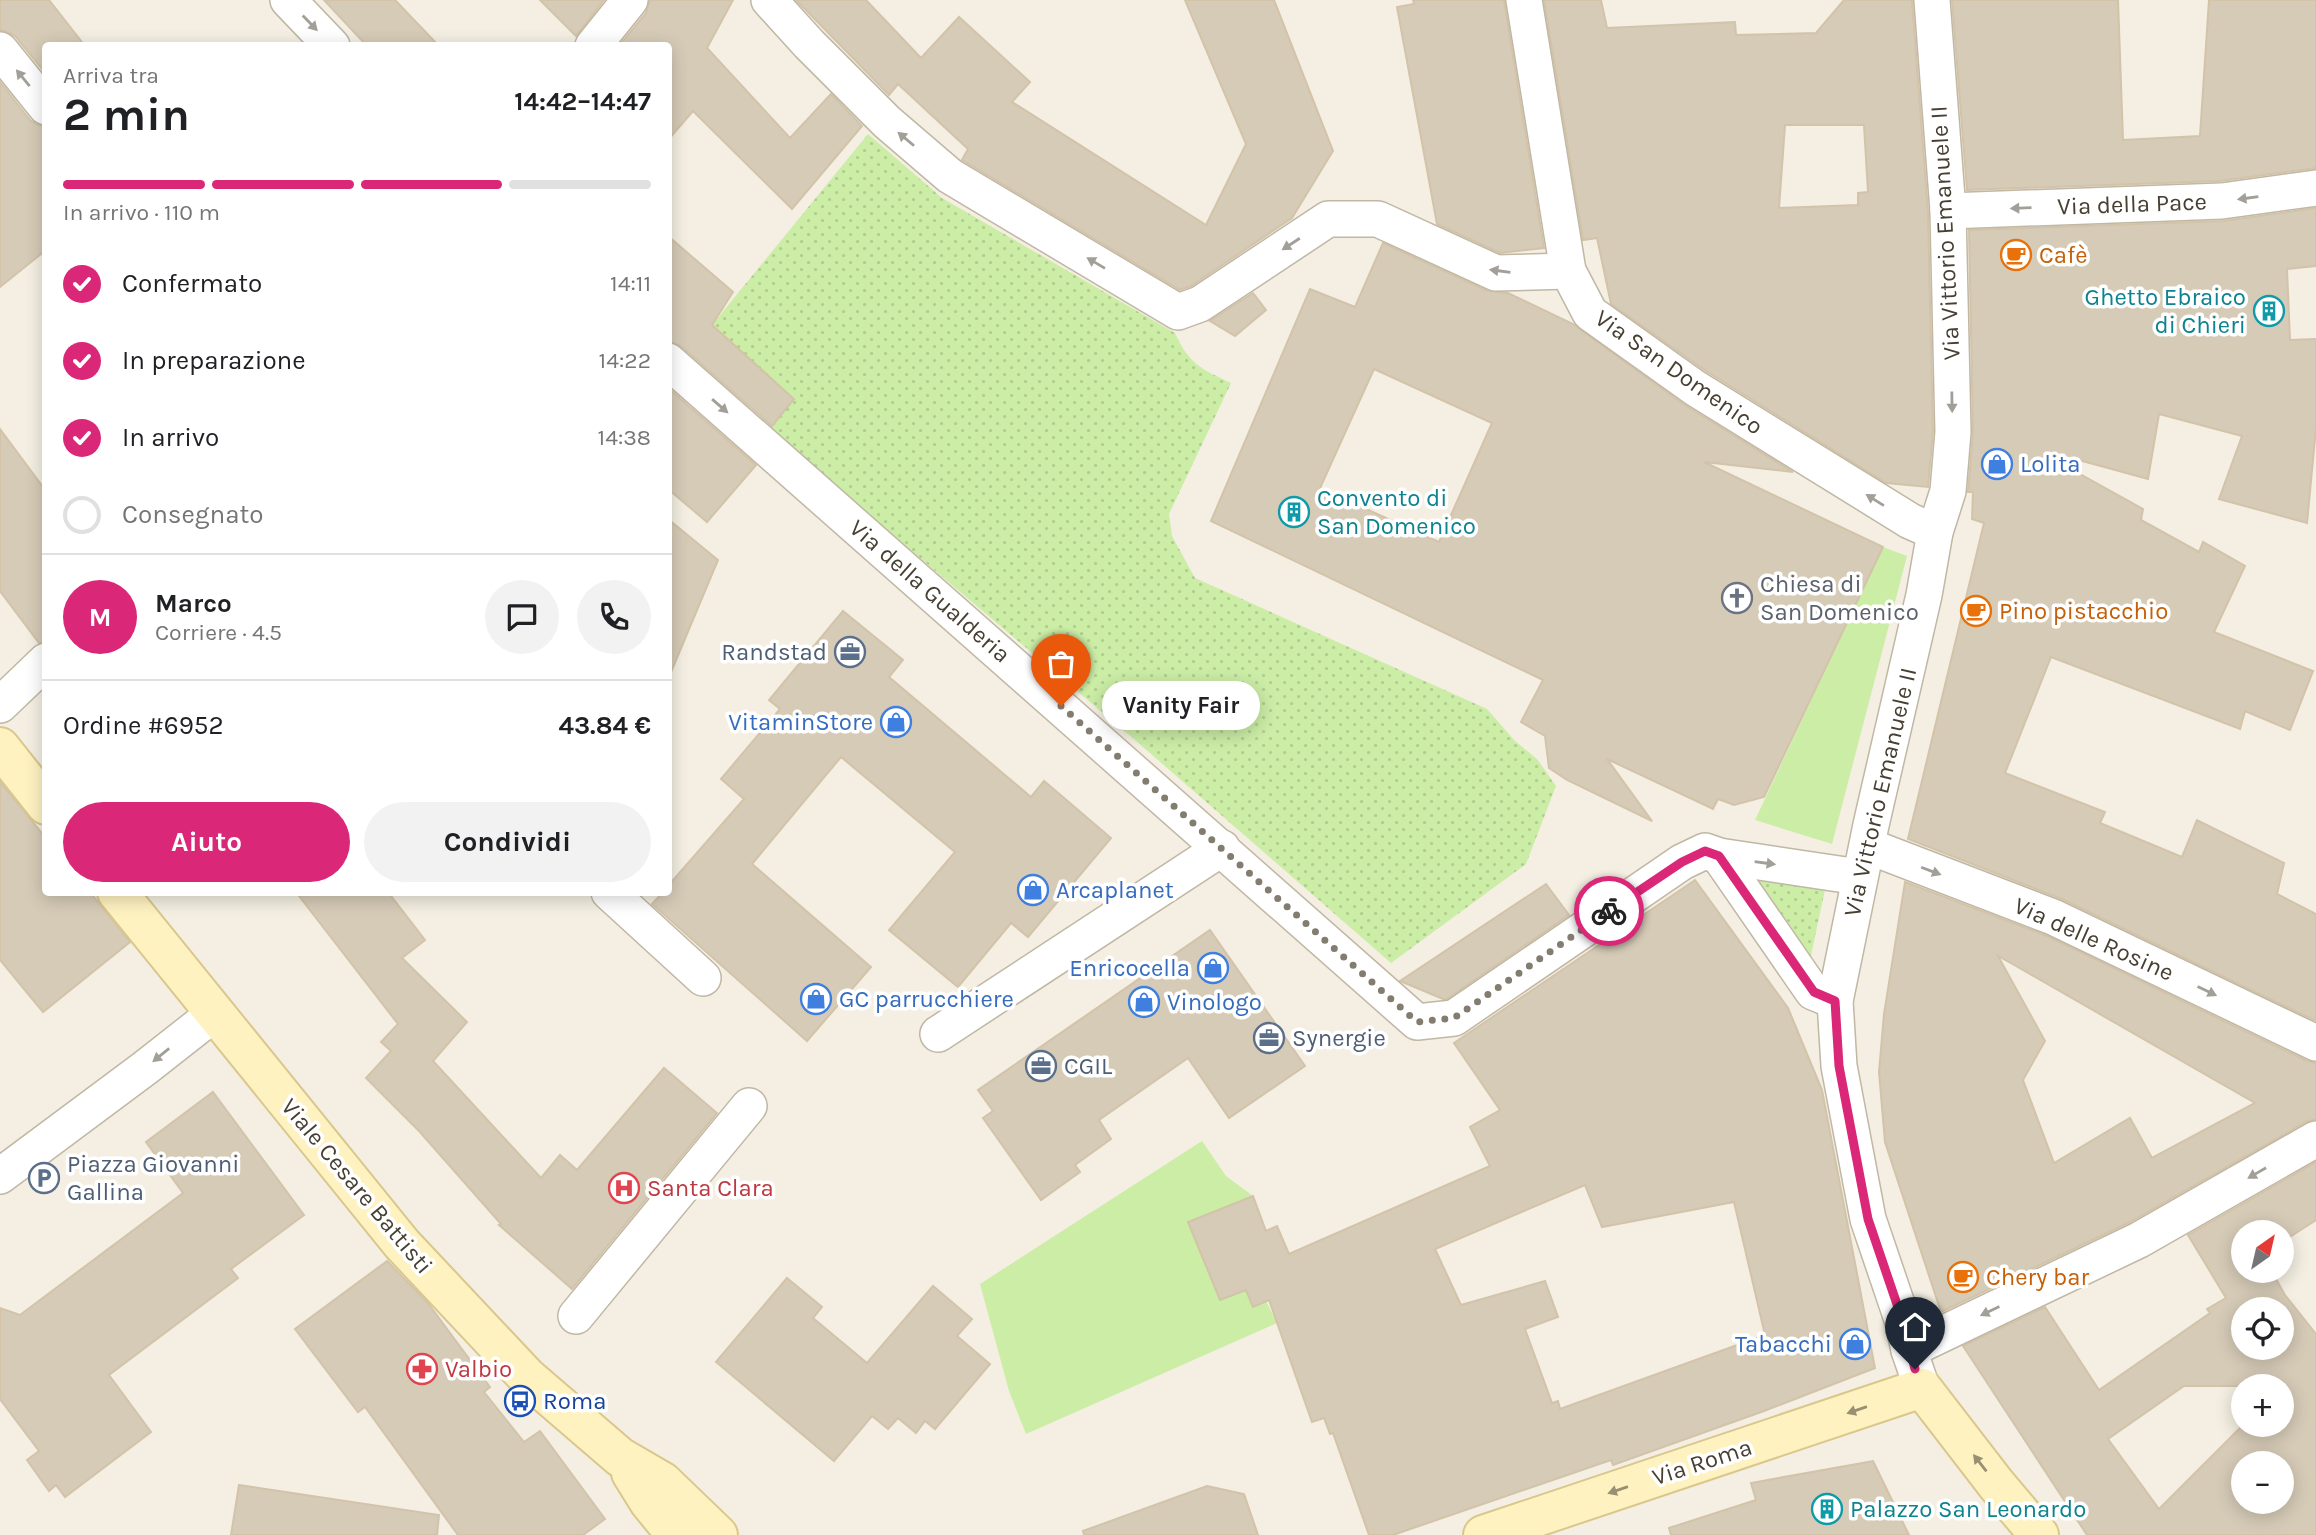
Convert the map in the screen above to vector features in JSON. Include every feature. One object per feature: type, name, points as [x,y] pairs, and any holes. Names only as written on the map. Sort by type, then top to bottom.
[{"type":"street","points":[[288,0],[328,42]]},
{"type":"street","points":[[596,42],[629,0]]},
{"type":"street","points":[[769,0],[887,122],[950,176],[1178,312],[1200,304],[1328,219],[1378,219],[1496,273],[1568,271]]},
{"type":"street","name":"Via San Domenico","points":[[1524,0],[1568,271],[1590,313],[1695,388],[1910,521],[1935,532]]},
{"type":"street","name":"Via Vittorio Emanuele II","points":[[1932,0],[1948,211],[1953,432],[1948,491],[1935,532],[1924,594],[1835,1001],[1839,1066],[1868,1219],[1922,1388],[2039,1535]]},
{"type":"street","points":[[0,50],[42,102]]},
{"type":"street","name":"Via della Pace","points":[[1948,211],[2222,201],[2316,188]]},
{"type":"street","name":"Via della Gualderia","points":[[672,365],[1417,1022],[1454,1018],[1682,862],[1705,851],[1719,856],[1864,862]]},
{"type":"street","points":[[0,705],[42,665]]},
{"type":"street","points":[[0,747],[23,787]]},
{"type":"street","points":[[939,1034],[1222,848]]},
{"type":"street","points":[[1719,856],[1814,992],[1835,1001]]},
{"type":"street","name":"Via delle Rosine","points":[[1864,862],[2053,917],[2316,1044]]},
{"type":"street","name":"Viale Cesare Battisti","points":[[120,896],[402,1244],[527,1377],[620,1457],[663,1482],[719,1535]]},
{"type":"street","points":[[613,896],[703,978]]},
{"type":"street","points":[[0,1176],[215,1013]]},
{"type":"street","points":[[576,1317],[749,1106]]},
{"type":"street","points":[[1909,1350],[2139,1240],[2316,1139]]},
{"type":"street","name":"Via Roma","points":[[1483,1535],[1922,1388]]},
{"type":"street","name":"Viale Cesare Battisti","points":[[620,1457],[649,1502],[676,1535]]},
{"type":"green space","points":[[868,134],[942,198],[1175,333],[1191,359],[1231,383],[1169,514],[1172,536],[1195,578],[1487,709],[1515,741],[1537,759],[1556,786],[1526,864],[1391,963],[1135,740],[769,430],[794,398],[712,325]]},
{"type":"green space","points":[[1883,547],[1907,556],[1832,844],[1755,820]]},
{"type":"green space","points":[[1756,879],[1826,885],[1810,960]]},
{"type":"green space","points":[[1202,1141],[1226,1176],[1253,1196],[1189,1222],[1220,1300],[1246,1290],[1253,1307],[1266,1301],[1277,1323],[1026,1434],[1009,1391],[980,1284]]},
{"type":"building","points":[[0,0],[49,0],[82,42],[42,42],[42,69],[16,37],[0,30]]},
{"type":"building","points":[[324,0],[395,0],[435,42],[363,42]]},
{"type":"building","points":[[540,0],[604,0],[576,36]]},
{"type":"building","points":[[650,0],[733,0],[707,48],[790,138],[831,94],[862,126],[792,209],[693,111],[672,135],[672,42],[622,42],[646,13]]},
{"type":"building","points":[[796,0],[866,0],[921,58],[959,17],[1030,82],[1012,102],[1206,225],[1246,144],[1185,0],[1274,0],[1333,151],[1292,218],[1191,286],[1180,290],[962,160],[968,149],[898,84],[889,95]]},
{"type":"building","points":[[1413,0],[1504,0],[1544,248],[1500,253],[1437,224],[1397,7],[1414,4]]},
{"type":"building","points":[[1544,0],[1601,0],[1607,28],[1735,22],[1736,35],[1816,33],[1844,0],[1912,0],[1928,212],[1933,431],[1928,487],[1886,483],[1706,371],[1611,304],[1597,238],[1583,240]],"holes":[[[1785,125],[1864,125],[1868,192],[1858,193],[1858,205],[1779,208]]]},
{"type":"building","points":[[1952,0],[2118,0],[2123,140],[2200,136],[2209,0],[2316,0],[2316,168],[2220,181],[1967,190]]},
{"type":"building","points":[[0,82],[30,120],[42,126],[42,253],[0,287]]},
{"type":"building","points":[[2316,208],[2316,266],[2287,269],[2290,340],[2316,339],[2316,428],[2307,523],[2219,499],[2242,436],[2159,414],[2148,479],[2075,459],[2071,469],[2143,509],[2141,520],[2199,552],[2203,542],[2245,566],[2214,632],[2313,671],[2290,730],[2245,711],[2240,729],[2051,657],[2005,773],[2105,812],[2100,823],[2182,857],[2197,820],[2284,863],[2277,894],[2316,914],[2316,1021],[2062,899],[1908,839],[1984,523],[1972,519],[1973,492],[1968,492],[1973,432],[1969,230],[2223,221]]},
{"type":"building","points":[[672,239],[733,292],[712,325],[794,399],[772,426],[681,346],[672,343]]},
{"type":"building","points":[[1383,243],[1488,291],[1508,293],[1573,324],[1683,404],[1793,472],[1704,462],[1883,547],[1764,797],[1734,805],[1718,799],[1713,809],[1607,759],[1652,821],[1567,780],[1549,768],[1545,736],[1521,722],[1543,680],[1211,521],[1310,289],[1355,307]],"holes":[[[1374,369],[1492,423],[1439,542],[1320,488]]]},
{"type":"building","points":[[1253,293],[1266,310],[1235,336],[1210,321]]},
{"type":"building","points":[[672,392],[756,465],[707,522],[672,492]]},
{"type":"building","points":[[0,429],[42,486],[42,642],[39,643],[0,591]]},
{"type":"building","points":[[672,522],[718,560],[672,670]]},
{"type":"building","points":[[843,611],[903,660],[889,677],[1031,797],[1044,781],[1111,838],[1028,937],[1011,923],[958,987],[889,930],[955,852],[841,757],[752,864],[871,967],[807,1041],[652,904],[659,896],[672,896],[672,881],[744,799],[721,779],[780,709],[769,700]]},
{"type":"building","points":[[0,782],[42,833],[42,896],[93,896],[130,942],[43,1012],[0,960]]},
{"type":"building","points":[[1695,880],[1788,1008],[1822,1090],[1875,1368],[1613,1465],[1611,1460],[1393,1535],[1369,1535],[1333,1433],[1330,1434],[1324,1418],[1312,1422],[1269,1300],[1253,1307],[1246,1290],[1220,1300],[1188,1222],[1253,1196],[1266,1231],[1277,1226],[1289,1254],[1490,1166],[1470,1127],[1500,1110],[1454,1043]],"holes":[[[1585,1185],[1602,1227],[1734,1202],[1765,1335],[1560,1409],[1558,1401],[1552,1403],[1525,1329],[1558,1317],[1545,1281],[1461,1305],[1435,1249]]]},
{"type":"building","points":[[1905,882],[2045,935],[2316,1063],[2316,1119],[2306,1122],[2130,1222],[1941,1312],[1885,1142],[1879,1072],[1884,1014]],"holes":[[[1998,956],[2255,1103],[2152,1158],[2130,1118],[2054,1163],[2023,1080],[2045,1041]]]},
{"type":"building","points":[[1546,884],[1569,915],[1447,999],[1400,981]]},
{"type":"building","points":[[299,896],[391,896],[425,940],[402,958],[467,1022],[433,1061],[541,1178],[560,1155],[577,1170],[664,1068],[717,1113],[572,1289],[499,1225],[501,1224],[419,1131],[366,1078],[391,1051],[381,1042],[398,1024]]},
{"type":"building","points":[[1210,930],[1305,1066],[1229,1118],[1188,1058],[1099,1120],[1111,1139],[1075,1165],[1080,1172],[1041,1200],[983,1118],[993,1111],[978,1090]]},
{"type":"building","points":[[213,1092],[304,1215],[231,1269],[238,1278],[109,1375],[151,1432],[65,1497],[56,1485],[49,1491],[27,1460],[39,1451],[0,1399],[0,1308],[20,1315],[183,1193],[146,1142]]},
{"type":"building","points":[[2316,1162],[2316,1220],[2294,1234],[2294,1220],[2231,1220],[2231,1283],[2278,1283],[2287,1297],[2231,1297],[2231,1360],[2294,1360],[2294,1306],[2316,1334],[2316,1535],[2087,1535],[1963,1346],[2045,1307],[2099,1390],[2210,1313],[2207,1309],[2226,1298],[2188,1235]],"holes":[[[2231,1374],[2294,1374],[2294,1437],[2231,1437],[2159,1509],[2108,1439],[2184,1386],[2231,1386]]]},
{"type":"building","points":[[387,1261],[427,1302],[490,1387],[484,1392],[524,1442],[540,1431],[605,1519],[583,1535],[458,1535],[365,1407],[358,1412],[295,1329]]},
{"type":"building","points":[[787,1278],[822,1307],[813,1318],[867,1363],[933,1286],[972,1319],[957,1336],[990,1364],[935,1429],[925,1421],[916,1433],[898,1418],[888,1429],[872,1416],[834,1461],[716,1362]]},
{"type":"building","name":"Palazzo San Leonardo","points":[[1873,1461],[1909,1535],[1671,1535],[1669,1528],[1756,1500],[1751,1483]]},
{"type":"building","points":[[239,1485],[439,1515],[437,1535],[231,1535]]},
{"type":"building","points":[[1207,1486],[1244,1494],[1258,1535],[1084,1535],[1083,1531]]},
{"type":"way so far","points":[[1061,706],[1417,1022],[1454,1018],[1609,911]]},
{"type":"place","name":"Cafè","points":[[2016,255]]},
{"type":"place","name":"Ghetto Ebraico di Chieri","points":[[2269,311]]},
{"type":"place","name":"Lolita","points":[[1997,464]]},
{"type":"place","name":"Convento di San Domenico","points":[[1294,512]]},
{"type":"place","name":"Chiesa di San Domenico","points":[[1737,598]]},
{"type":"place","name":"Pino pistacchio","points":[[1976,611]]},
{"type":"place","name":"Randstad","points":[[850,652]]},
{"type":"place","name":"Vanity Fair","points":[[1061,706]]},
{"type":"place","name":"VitaminStore","points":[[896,722]]},
{"type":"place","name":"Arcaplanet","points":[[1033,890]]},
{"type":"place","name":"Enricocella","points":[[1213,968]]},
{"type":"place","name":"GC parrucchiere","points":[[816,999]]},
{"type":"place","name":"Vinologo","points":[[1144,1002]]},
{"type":"place","name":"Synergie","points":[[1269,1038]]},
{"type":"place","name":"CGIL","points":[[1041,1066]]},
{"type":"place","name":"Piazza Giovanni Gallina","points":[[44,1178]]},
{"type":"place","name":"Santa Clara","points":[[624,1188]]},
{"type":"place","name":"Chery bar","points":[[1963,1277]]},
{"type":"place","name":"Tabacchi","points":[[1855,1344]]},
{"type":"place","name":"Valbio","points":[[422,1369]]},
{"type":"place","name":"Roma","points":[[520,1401]]},
{"type":"place","name":"Palazzo San Leonardo","points":[[1827,1509]]},
{"type":"route","points":[[1609,911],[1682,862],[1705,851],[1719,856],[1814,992],[1835,1001],[1839,1066],[1868,1219],[1903,1322],[1915,1369]]}]
